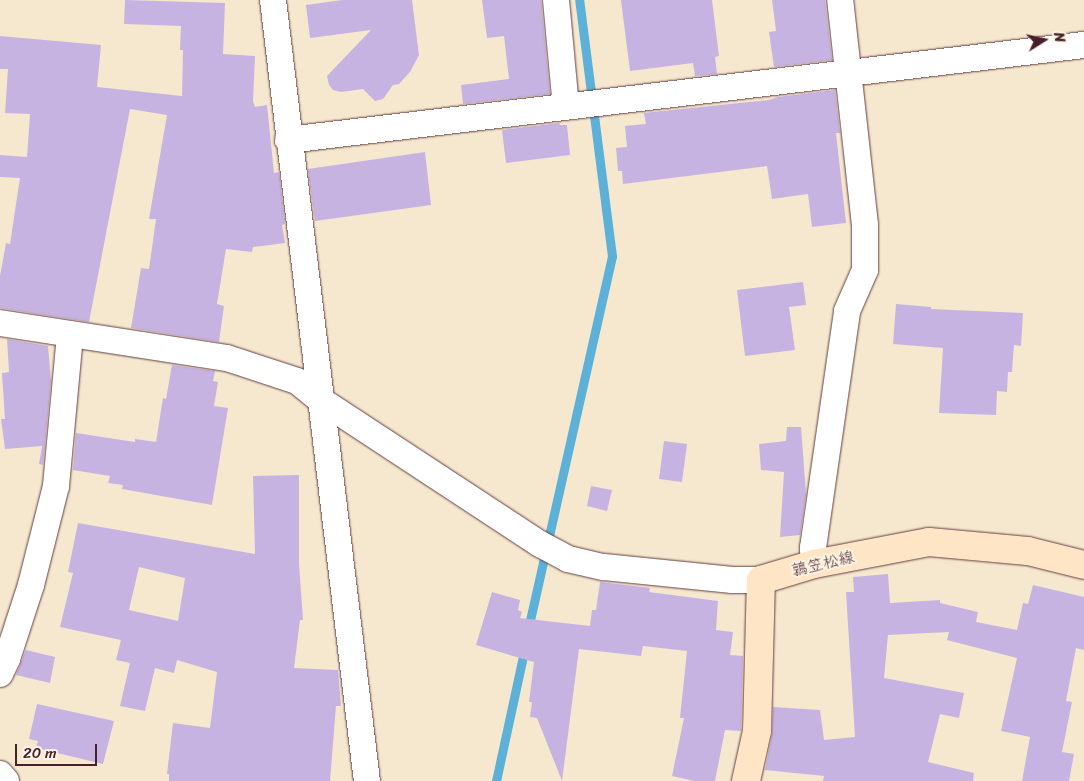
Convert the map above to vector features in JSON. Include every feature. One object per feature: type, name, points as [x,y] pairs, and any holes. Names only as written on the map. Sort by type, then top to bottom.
[{"type":"main road","name":"鶉笠松線","points":[[761,580],[814,564],[929,542],[1028,551],[1084,565]]},
{"type":"main road","points":[[746,781],[758,731],[761,580]]},
{"type":"street","points":[[273,0],[319,399],[367,781]]},
{"type":"street","points":[[556,0],[566,107]]},
{"type":"street","points":[[814,564],[813,548],[847,311],[865,270],[865,225],[840,0]]},
{"type":"street","points":[[288,140],[1084,45]]},
{"type":"street","points":[[0,323],[227,358],[296,381],[319,399],[540,544],[568,559],[604,567],[732,580],[761,580]]},
{"type":"street","points":[[0,674],[7,659],[30,585],[56,486],[70,335]]},
{"type":"street","points":[[0,774],[6,781]]},
{"type":"building","points":[[125,0],[225,3],[223,54],[255,56],[253,101],[255,107],[267,105],[274,173],[279,172],[285,224],[282,225],[285,243],[253,247],[252,252],[226,249],[217,304],[224,306],[219,342],[131,328],[141,268],[149,269],[156,219],[149,219],[167,115],[130,109],[89,322],[0,308],[0,276],[6,243],[10,244],[20,178],[0,177],[0,155],[27,157],[30,114],[5,113],[8,69],[0,69],[0,36],[101,45],[97,87],[182,96],[183,50],[180,50],[181,26],[124,24]]},
{"type":"building","points":[[342,0],[412,0],[419,55],[410,72],[399,84],[393,85],[383,99],[375,101],[363,89],[341,92],[333,90],[329,85],[327,76],[371,30],[310,38],[306,5]]},
{"type":"building","points":[[482,0],[541,0],[550,94],[463,104],[461,85],[509,79],[504,36],[487,38]]},
{"type":"building","points":[[621,0],[712,0],[719,56],[715,57],[717,74],[695,76],[693,63],[630,71]]},
{"type":"building","points":[[772,0],[825,0],[832,60],[774,67],[769,32],[776,31]]},
{"type":"building","points":[[835,90],[840,133],[836,133],[846,223],[812,227],[808,194],[772,199],[767,166],[623,184],[622,171],[618,171],[616,148],[627,147],[625,126],[646,124],[644,113],[769,100],[778,97]]},
{"type":"building","points":[[559,123],[560,125],[567,125],[570,155],[506,163],[502,130]]},
{"type":"building","points":[[425,152],[431,205],[315,221],[308,169]]},
{"type":"building","points":[[803,282],[806,305],[789,307],[795,350],[745,356],[737,290]]},
{"type":"building","points":[[896,304],[931,307],[931,309],[1023,313],[1021,346],[1014,345],[1012,372],[1008,372],[1007,392],[997,391],[996,415],[939,413],[943,348],[893,344]]},
{"type":"building","points":[[7,339],[48,346],[51,381],[43,465],[39,464],[42,446],[5,449],[1,419],[5,419],[2,373],[9,372]]},
{"type":"building","points":[[172,365],[215,371],[213,381],[218,382],[214,406],[228,408],[212,505],[122,489],[123,485],[108,483],[110,476],[73,470],[76,433],[135,442],[135,439],[156,442],[163,398],[166,399]]},
{"type":"building","points":[[787,427],[801,427],[806,494],[800,535],[780,537],[784,472],[761,470],[759,444],[786,441]]},
{"type":"building","points":[[664,441],[687,444],[682,482],[659,479]]},
{"type":"building","points":[[299,475],[299,564],[303,620],[300,620],[294,668],[338,670],[341,706],[336,706],[330,781],[169,781],[169,774],[167,774],[173,723],[210,728],[217,672],[177,660],[174,673],[155,668],[145,711],[120,706],[130,663],[116,660],[121,640],[60,627],[73,573],[68,572],[78,523],[255,554],[253,476]],"holes":[[[139,567],[185,578],[178,621],[129,610]]]},
{"type":"building","points":[[591,486],[612,490],[607,511],[587,506]]},
{"type":"building","points":[[888,574],[890,603],[940,600],[940,603],[978,612],[976,622],[1017,630],[1023,603],[1028,604],[1033,585],[1084,597],[1084,650],[1076,648],[1066,701],[1072,702],[1062,752],[1074,754],[1069,781],[1022,781],[1030,737],[1001,731],[1017,658],[947,640],[949,632],[888,635],[884,678],[964,693],[959,718],[940,714],[928,762],[974,773],[973,781],[823,781],[824,776],[765,770],[772,734],[773,707],[820,710],[824,740],[855,737],[846,592],[854,592],[853,577]]},
{"type":"building","points":[[600,582],[650,588],[649,592],[718,601],[716,630],[733,632],[730,655],[743,656],[741,731],[725,730],[715,781],[694,781],[672,776],[684,718],[680,718],[687,651],[643,646],[641,656],[579,649],[562,781],[537,718],[530,717],[532,702],[529,702],[534,662],[476,645],[492,592],[520,600],[518,610],[522,612],[520,618],[590,626],[592,610],[596,610]]},
{"type":"building","points":[[26,650],[55,657],[50,683],[16,675]]},
{"type":"building","points":[[37,704],[114,721],[103,764],[36,748],[38,741],[29,739]]},
{"type":"waterway","points":[[528,629],[612,256],[579,0]]},
{"type":"waterway","points":[[496,781],[525,647]]}]
